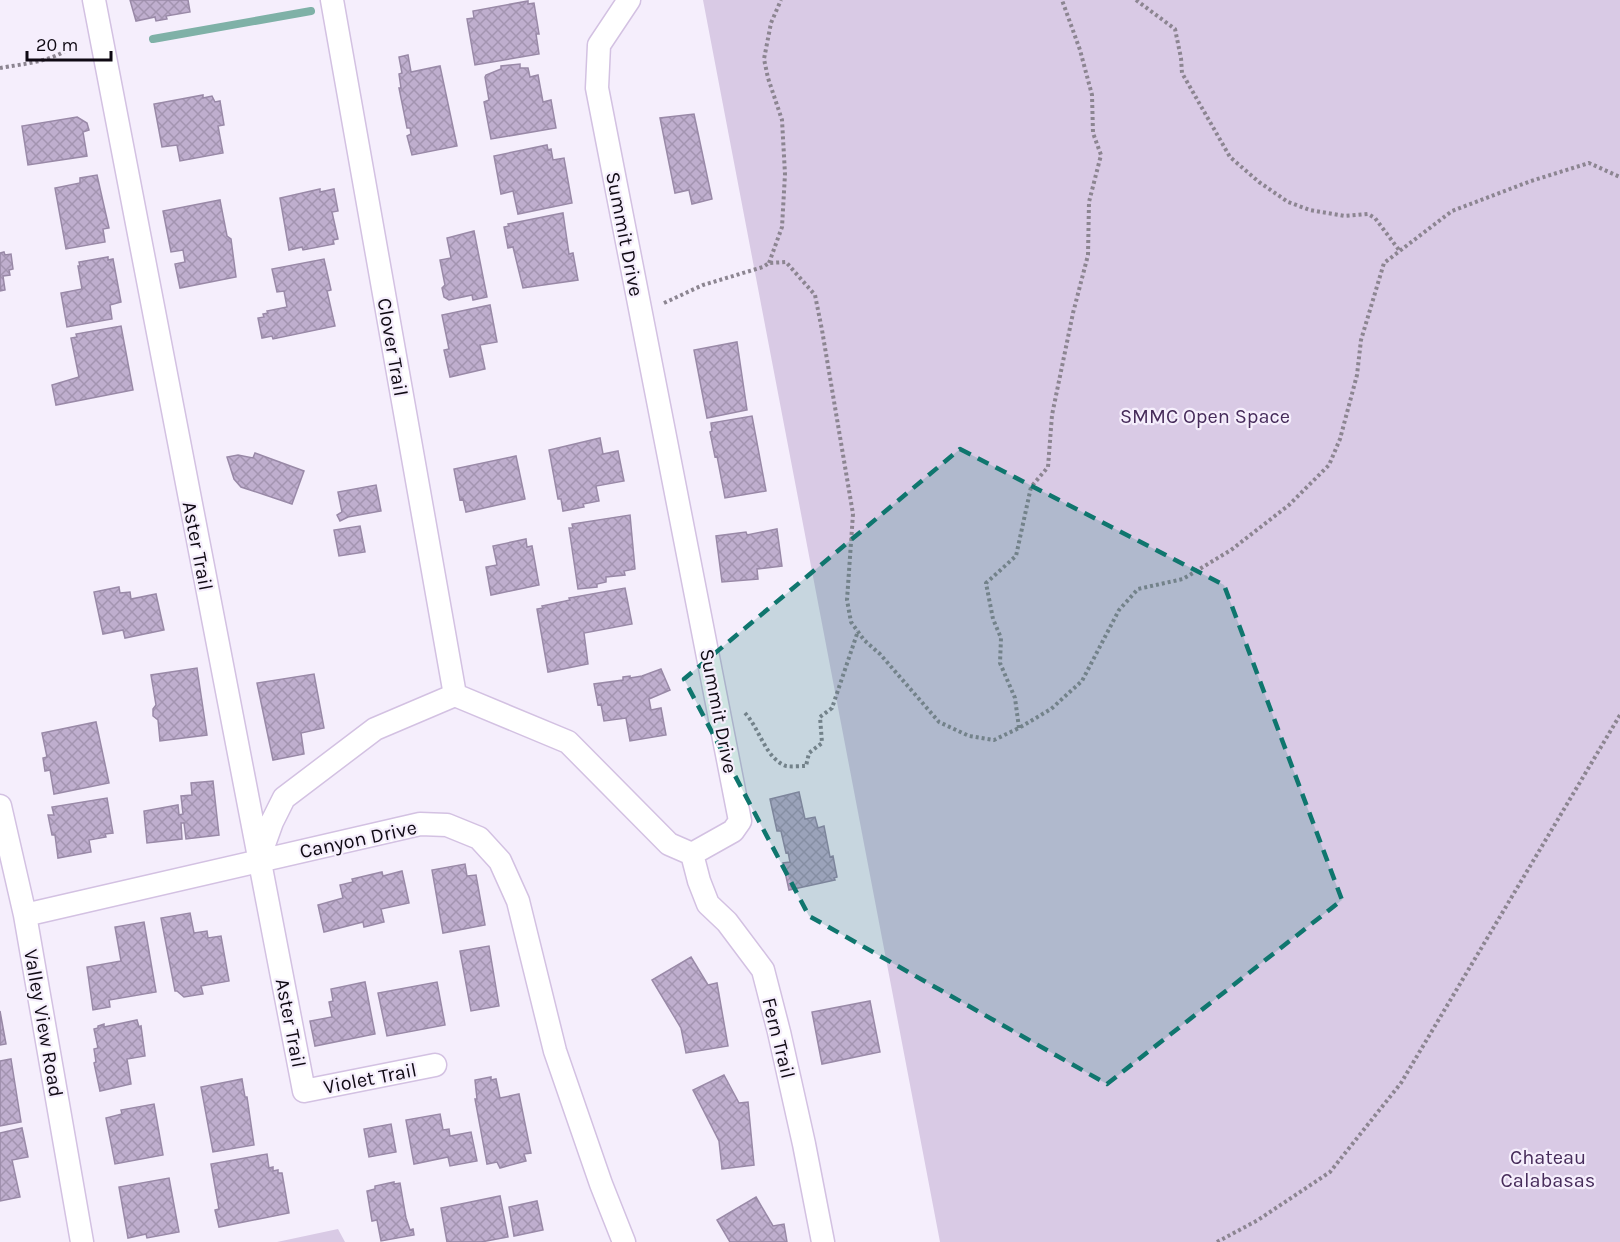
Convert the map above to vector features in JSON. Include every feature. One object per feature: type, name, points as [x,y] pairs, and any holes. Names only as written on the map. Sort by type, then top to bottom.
[{"type":"street","name":"Aster Trail","points":[[94,0],[304,1091]]},
{"type":"street","name":"Clover Trail","points":[[332,0],[455,695]]},
{"type":"street","name":"Summit Drive","points":[[629,0],[599,45],[597,88],[740,821],[733,831],[693,854]]},
{"type":"street","points":[[258,861],[272,822],[284,798],[375,729],[455,695],[568,742],[669,844],[693,854]]},
{"type":"street","name":"Valley View Road","points":[[0,806],[25,915],[82,1242]]},
{"type":"street","name":"Canyon Drive","points":[[25,915],[420,824],[447,825],[478,838],[500,861],[518,901],[555,1051],[601,1184],[624,1242]]},
{"type":"street","name":"Fern Trail","points":[[693,854],[699,881],[708,904],[727,922],[763,970],[804,1144],[823,1242]]},
{"type":"street","name":"Violet Trail","points":[[304,1091],[435,1065]]},
{"type":"path","points":[[769,263],[782,227],[785,174],[782,120],[764,59],[771,23],[781,0]]},
{"type":"path","points":[[1019,728],[1015,698],[1000,663],[1001,638],[993,619],[986,582],[1016,556],[1031,487],[1048,467],[1052,415],[1073,313],[1088,255],[1089,202],[1101,155],[1093,133],[1092,95],[1080,50],[1062,0]]},
{"type":"path","points":[[1136,0],[1175,29],[1182,73],[1230,157],[1259,182],[1288,201],[1310,210],[1345,216],[1368,214],[1375,218],[1399,250]]},
{"type":"path","points":[[0,68],[52,58],[73,44],[77,35],[100,31]]},
{"type":"path","points":[[641,314],[703,285],[769,263],[786,262],[815,295],[853,514],[847,600],[851,622],[864,640],[880,654],[939,722],[969,736],[994,740],[1051,709],[1082,681],[1119,610],[1138,589],[1183,579],[1231,550],[1289,505],[1329,465],[1340,439],[1357,375],[1361,340],[1384,263],[1452,211],[1531,182],[1589,163],[1620,177]]},
{"type":"path","points":[[717,698],[734,701],[754,723],[770,754],[787,766],[806,766],[809,753],[822,743],[820,717],[832,708],[858,631]]},
{"type":"path","points":[[1217,1242],[1258,1220],[1330,1172],[1401,1083],[1620,715]]},
{"type":"highlighted area","points":[[960,449],[1224,585],[1342,900],[1107,1084],[809,916],[684,679]]},
{"type":"green space","name":"SMMC Open Space","points":[[703,0],[1620,0],[1620,1242],[940,1242]]},
{"type":"green space","points":[[338,1229],[345,1242],[277,1242]]},
{"type":"building","points":[[130,0],[188,0],[190,12],[166,16],[167,19],[156,21],[155,17],[136,21]]},
{"type":"building","points":[[528,1],[528,4],[534,3],[539,34],[536,34],[539,54],[475,65],[467,19],[474,18],[473,11]]},
{"type":"building","points":[[408,55],[411,72],[440,66],[457,146],[412,155],[407,136],[411,134],[410,128],[407,128],[399,88],[401,88],[399,74],[402,73],[399,57]]},
{"type":"building","points":[[520,64],[520,68],[528,68],[530,77],[538,75],[543,102],[551,100],[556,128],[491,139],[484,102],[489,100],[485,77],[501,69],[501,66]]},
{"type":"building","points":[[203,95],[203,98],[212,96],[215,102],[220,101],[224,125],[218,126],[223,153],[180,161],[177,145],[162,147],[154,104]]},
{"type":"building","points":[[694,114],[712,199],[692,204],[689,190],[675,193],[660,118]]},
{"type":"building","points":[[77,117],[87,123],[89,130],[83,132],[87,156],[28,165],[22,126]]},
{"type":"building","points":[[547,145],[548,150],[551,149],[553,160],[564,158],[572,203],[518,214],[513,191],[501,194],[494,156]]},
{"type":"building","points":[[97,175],[109,228],[103,229],[105,242],[66,249],[55,188],[80,183],[80,178]]},
{"type":"building","points":[[320,189],[320,192],[334,189],[338,211],[332,212],[338,239],[333,240],[334,244],[303,250],[302,247],[289,250],[280,198]]},
{"type":"building","points":[[220,200],[227,236],[231,239],[236,277],[180,288],[175,264],[185,262],[183,250],[171,252],[163,211]]},
{"type":"building","points":[[563,213],[569,254],[573,253],[578,280],[523,288],[513,247],[508,248],[504,227],[509,226],[508,224]]},
{"type":"building","points":[[474,231],[487,297],[473,300],[472,295],[449,300],[444,297],[442,288],[445,285],[440,260],[451,258],[447,238]]},
{"type":"building","points":[[4,252],[5,255],[11,254],[13,269],[9,270],[10,275],[3,276],[5,290],[0,291],[0,253]]},
{"type":"building","points":[[108,257],[108,260],[113,259],[121,302],[110,305],[112,319],[67,327],[61,293],[82,289],[79,262]]},
{"type":"building","points":[[324,259],[331,290],[327,291],[335,326],[273,339],[272,336],[262,338],[258,318],[264,317],[263,314],[268,313],[267,311],[287,307],[284,291],[277,292],[272,269]]},
{"type":"building","points":[[490,305],[497,342],[480,345],[485,369],[450,377],[444,350],[449,349],[442,315]]},
{"type":"building","points":[[121,326],[133,390],[56,405],[52,385],[79,377],[71,338],[77,337],[76,334]]},
{"type":"building","points":[[737,342],[747,410],[707,418],[694,350]]},
{"type":"building","points":[[752,416],[766,491],[725,498],[710,432],[712,431],[711,423]]},
{"type":"building","points":[[600,438],[603,454],[618,451],[624,481],[596,486],[599,501],[563,511],[561,499],[558,499],[549,450]]},
{"type":"building","points":[[255,453],[304,471],[292,504],[241,487],[234,479],[227,457],[238,455],[253,458]]},
{"type":"building","points":[[516,456],[525,499],[466,512],[463,499],[460,500],[454,469]]},
{"type":"building","points":[[376,485],[381,511],[348,517],[340,521],[337,515],[342,512],[338,492]]},
{"type":"building","points":[[630,515],[635,569],[624,571],[625,575],[606,577],[606,582],[597,584],[597,587],[578,589],[569,528],[573,528],[572,524]]},
{"type":"building","points":[[360,526],[365,552],[339,556],[334,530]]},
{"type":"building","points":[[777,529],[782,566],[757,569],[758,579],[722,582],[716,536],[746,532],[747,535]]},
{"type":"building","points":[[526,539],[527,547],[532,546],[539,585],[491,595],[486,567],[497,565],[493,546]]},
{"type":"building","points":[[119,587],[120,593],[130,592],[131,599],[156,594],[164,630],[125,638],[123,630],[103,634],[94,592]]},
{"type":"building","points":[[625,588],[632,624],[584,633],[588,664],[548,672],[537,609],[570,600],[569,598]]},
{"type":"building","points":[[197,668],[207,735],[160,741],[158,720],[153,716],[153,709],[156,705],[151,675]]},
{"type":"building","points":[[661,669],[670,690],[649,699],[651,710],[661,708],[666,735],[630,741],[626,718],[604,721],[594,684],[623,680],[623,677],[642,676]]},
{"type":"building","points":[[314,674],[324,728],[301,733],[304,754],[273,760],[257,683]]},
{"type":"building","points":[[96,722],[109,783],[54,794],[50,770],[45,771],[43,758],[47,757],[42,733]]},
{"type":"building","points":[[213,781],[219,835],[186,839],[184,823],[181,823],[182,839],[147,843],[144,811],[178,805],[179,815],[183,814],[181,796],[192,795],[191,783]]},
{"type":"building","points":[[799,792],[805,819],[815,817],[818,828],[824,826],[830,857],[833,856],[837,877],[834,878],[835,880],[789,890],[783,863],[790,862],[788,852],[786,853],[781,831],[777,831],[770,799]]},
{"type":"building","points":[[107,798],[113,833],[105,834],[106,837],[89,840],[91,852],[58,858],[55,835],[52,835],[48,815],[54,815],[52,807]]},
{"type":"building","points":[[465,864],[467,876],[476,875],[485,925],[443,933],[432,870]]},
{"type":"building","points":[[402,871],[409,903],[381,909],[384,922],[364,927],[363,922],[324,932],[318,905],[343,898],[340,885],[353,882],[352,879],[382,872],[383,876]]},
{"type":"building","points":[[190,913],[194,933],[207,931],[208,938],[221,936],[229,981],[201,986],[203,994],[184,997],[175,991],[161,918]]},
{"type":"building","points":[[144,922],[156,992],[109,1000],[110,1007],[93,1010],[87,967],[121,961],[115,927]]},
{"type":"building","points":[[489,946],[499,1006],[471,1011],[460,951]]},
{"type":"building","points":[[691,957],[708,985],[717,983],[728,1046],[686,1053],[681,1028],[652,980]]},
{"type":"building","points":[[365,982],[375,1034],[315,1046],[310,1021],[332,1017],[329,1002],[333,1001],[331,989]]},
{"type":"building","points":[[437,982],[445,1025],[387,1036],[378,993]]},
{"type":"building","points":[[870,1001],[880,1052],[822,1064],[812,1012]]},
{"type":"building","points":[[0,1011],[6,1044],[0,1045]]},
{"type":"building","points":[[137,1020],[139,1027],[141,1026],[145,1056],[127,1059],[131,1084],[100,1091],[94,1063],[96,1062],[94,1049],[98,1048],[94,1029],[104,1024],[104,1027]]},
{"type":"building","points":[[11,1059],[21,1122],[0,1126],[0,1061]]},
{"type":"building","points":[[724,1075],[739,1103],[748,1102],[754,1165],[722,1169],[719,1141],[693,1090]]},
{"type":"building","points":[[491,1077],[491,1080],[496,1079],[500,1098],[519,1094],[531,1153],[524,1154],[526,1161],[500,1168],[497,1162],[487,1164],[475,1099],[477,1099],[475,1080]]},
{"type":"building","points":[[242,1079],[254,1145],[213,1152],[201,1087]]},
{"type":"building","points":[[154,1104],[163,1155],[115,1164],[106,1118],[122,1114],[121,1110]]},
{"type":"building","points":[[440,1114],[443,1130],[449,1129],[450,1136],[471,1132],[477,1161],[450,1166],[448,1157],[414,1164],[406,1120]]},
{"type":"building","points":[[391,1124],[396,1152],[369,1157],[364,1129]]},
{"type":"building","points":[[22,1128],[28,1157],[12,1160],[20,1197],[0,1201],[0,1133]]},
{"type":"building","points":[[267,1154],[269,1168],[273,1167],[273,1171],[278,1170],[278,1173],[282,1173],[289,1213],[219,1227],[215,1210],[219,1209],[211,1164]]},
{"type":"building","points":[[169,1178],[179,1232],[147,1238],[146,1234],[128,1238],[119,1187]]},
{"type":"building","points":[[394,1182],[394,1184],[400,1183],[406,1218],[414,1235],[381,1241],[377,1220],[372,1221],[367,1191],[375,1189],[375,1186]]},
{"type":"building","points":[[500,1196],[508,1237],[481,1242],[447,1242],[441,1208]]},
{"type":"building","points":[[756,1197],[773,1226],[784,1224],[787,1242],[730,1242],[717,1220]]},
{"type":"building","points":[[537,1201],[543,1230],[514,1236],[509,1207]]},
{"type":"waterway","points":[[153,39],[311,11]]},
{"type":"park label","name":"Chateau Calabasas","points":[[1548,1168]]}]
